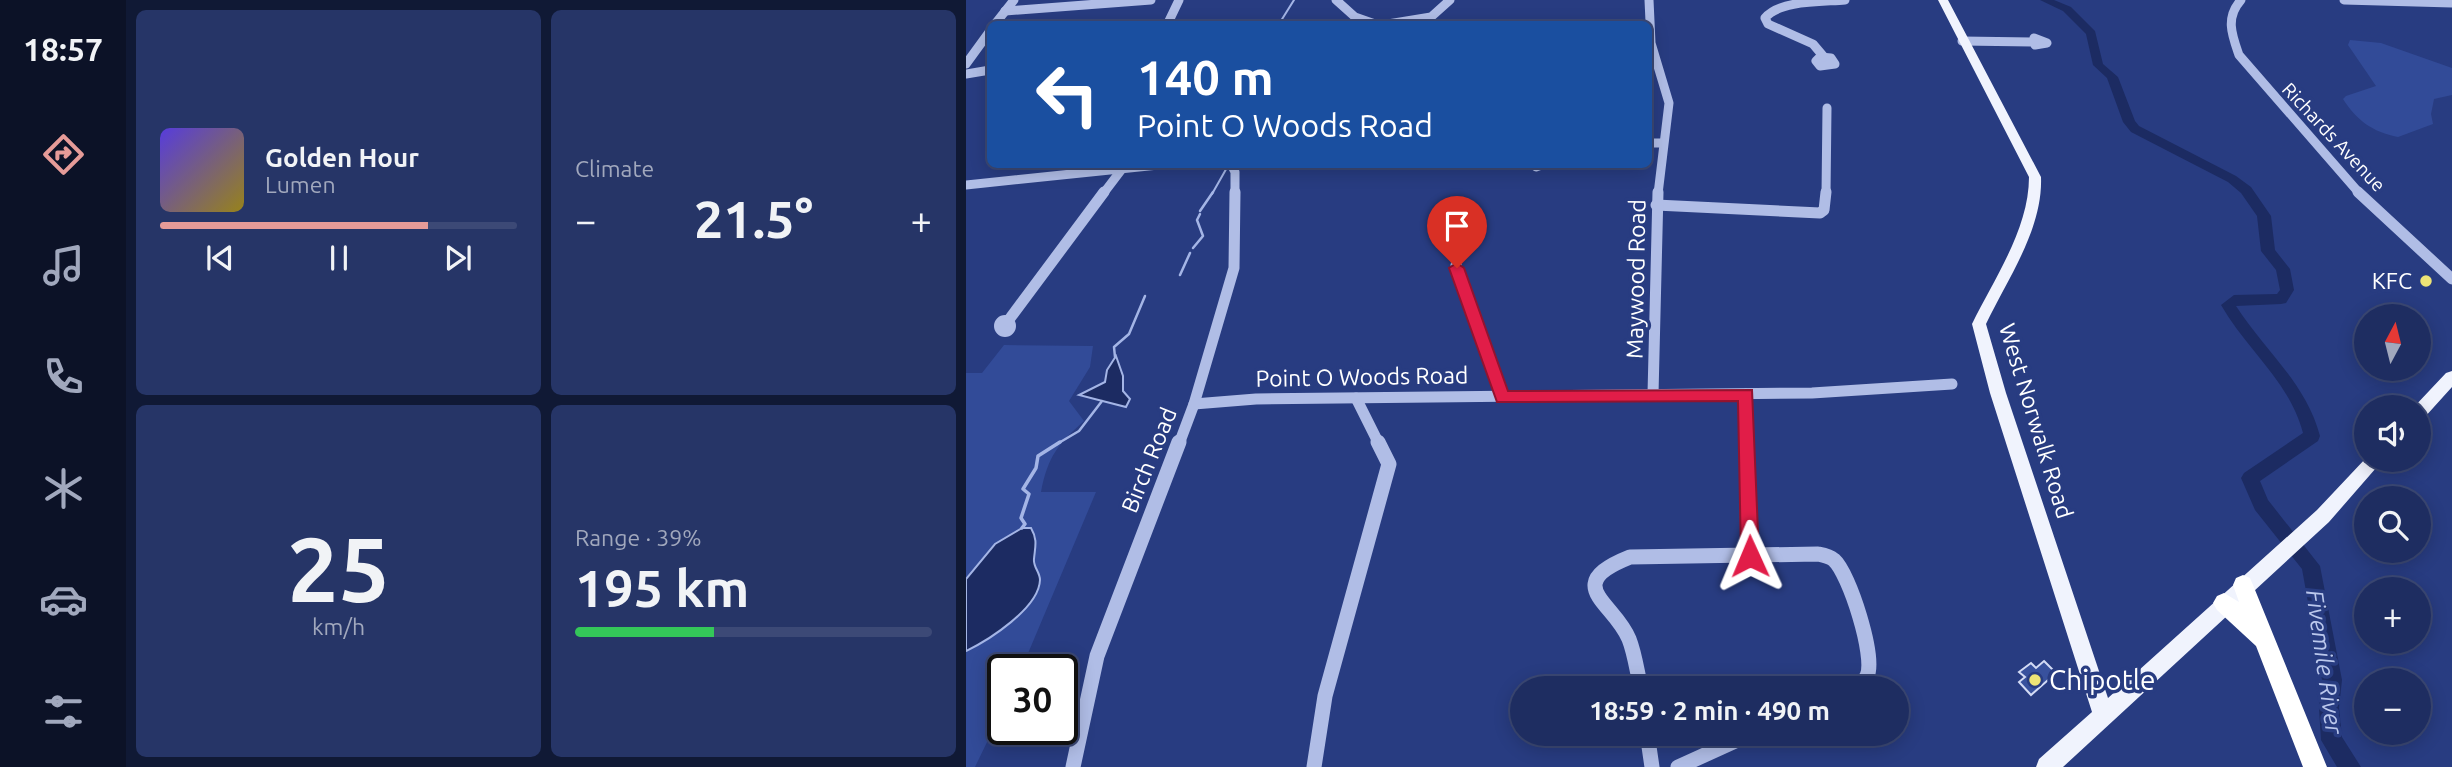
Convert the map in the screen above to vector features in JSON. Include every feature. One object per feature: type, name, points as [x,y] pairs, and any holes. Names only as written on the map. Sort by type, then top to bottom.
[{"type":"highway","points":[[2243,585],[2315,767]]},
{"type":"highway","points":[[2224,603],[2255,632],[2278,673]]},
{"type":"main road","name":"West Norwalk Road","points":[[1943,0],[1962,41],[2001,107],[2035,177],[2037,196],[2028,222],[1979,324],[1998,393],[2103,715]]},
{"type":"main road","points":[[2431,399],[2452,377]]},
{"type":"main road","points":[[2047,767],[2243,585],[2323,516],[2364,472]]},
{"type":"street","points":[[997,21],[1014,0]]},
{"type":"street","points":[[1005,11],[1151,0]]},
{"type":"street","points":[[1169,21],[1179,0]]},
{"type":"street","points":[[1336,0],[1355,17],[1366,21]]},
{"type":"street","points":[[1423,21],[1441,12],[1450,0]]},
{"type":"street","name":"Maywood Road","points":[[1649,0],[1650,21]]},
{"type":"street","points":[[1824,57],[1813,44],[1779,32],[1765,18],[1766,12],[1774,4],[1807,0],[1846,0]]},
{"type":"street","name":"Richards Avenue","points":[[2241,0],[2234,8],[2230,27],[2239,55],[2344,179],[2452,279]]},
{"type":"street","points":[[2344,0],[2452,3]]},
{"type":"street","points":[[966,64],[987,35]]},
{"type":"street","points":[[1962,41],[2032,42]]},
{"type":"street","name":"Maywood Road","points":[[1652,46],[1669,96],[1656,205],[1653,394]]},
{"type":"street","points":[[966,74],[987,70]]},
{"type":"street","points":[[1656,205],[1820,213],[1824,209],[1827,184],[1827,108]]},
{"type":"street","points":[[1652,143],[1663,143]]},
{"type":"street","points":[[966,185],[1131,168]]},
{"type":"street","name":"Birch Road","points":[[1073,767],[1097,656],[1194,404],[1234,268],[1233,168]]},
{"type":"street","points":[[1008,321],[1122,169]]},
{"type":"street","points":[[1456,265],[1503,397]]},
{"type":"street","name":"Point O Woods Road","points":[[1194,404],[1256,399],[1746,394],[1879,390],[1951,384]]},
{"type":"street","points":[[1746,394],[1750,556]]},
{"type":"street","points":[[1314,767],[1325,696],[1389,464],[1356,398]]},
{"type":"street","points":[[1638,676],[1628,637],[1597,597],[1596,584],[1600,573],[1612,562],[1630,557],[1818,554],[1835,561],[1848,585],[1869,662],[1867,676]]},
{"type":"street","points":[[1649,746],[1652,767]]},
{"type":"street","points":[[1678,767],[1724,746]]},
{"type":"shaded area","points":[[2350,40],[2381,43],[2452,68],[2452,95],[2434,99],[2431,114],[2433,124],[2398,137],[2373,129],[2354,114],[2343,99],[2376,86],[2348,45]]},
{"type":"shaded area","points":[[1004,345],[1093,346],[1090,367],[1069,401],[1084,421],[1055,452],[1041,492],[1096,492],[1028,654],[987,654],[987,742],[975,767],[966,767],[966,373],[982,373]]},
{"type":"shaded area","points":[[1116,356],[1123,376],[1123,391],[1130,399],[1126,407],[1079,395],[1105,382],[1107,370]]},
{"type":"shaded area","points":[[1022,528],[1031,528],[1035,536],[1034,562],[1040,580],[1037,591],[1011,622],[966,651],[966,579],[995,544]]},
{"type":"building","name":"Chipotle","points":[[2044,661],[2056,673],[2031,695],[2019,682],[2025,677],[2019,672],[2031,663],[2036,668]]},
{"type":"waterway","points":[[1281,21],[1294,0]]},
{"type":"waterway","name":"Fivemile River","points":[[2045,0],[2067,9],[2091,33],[2098,65],[2112,77],[2129,122],[2135,129],[2232,179],[2246,190],[2264,216],[2268,251],[2283,269],[2287,290],[2281,299],[2234,300],[2228,305],[2299,399],[2312,436],[2250,478],[2261,505],[2311,566],[2332,680],[2329,708],[2332,740],[2350,767]]},
{"type":"waterway","points":[[1212,194],[1227,168]]},
{"type":"waterway","points":[[1200,211],[1213,192]]},
{"type":"waterway","points":[[1193,248],[1203,236],[1197,220],[1200,214]]},
{"type":"waterway","points":[[1180,275],[1190,253]]},
{"type":"waterway","points":[[1115,357],[1114,347],[1129,334],[1145,296]]},
{"type":"waterway","points":[[1057,444],[1079,431],[1102,401]]},
{"type":"waterway","points":[[1022,528],[1025,524],[1021,518],[1029,494],[1023,489],[1036,468],[1038,456],[1060,442]]},
{"type":"place","name":"KFC","points":[[2426,281]]},
{"type":"place","name":"Chipotle","points":[[2035,680]]},
{"type":"route","points":[[1457,268],[1503,397],[1746,394],[1750,556]]}]
